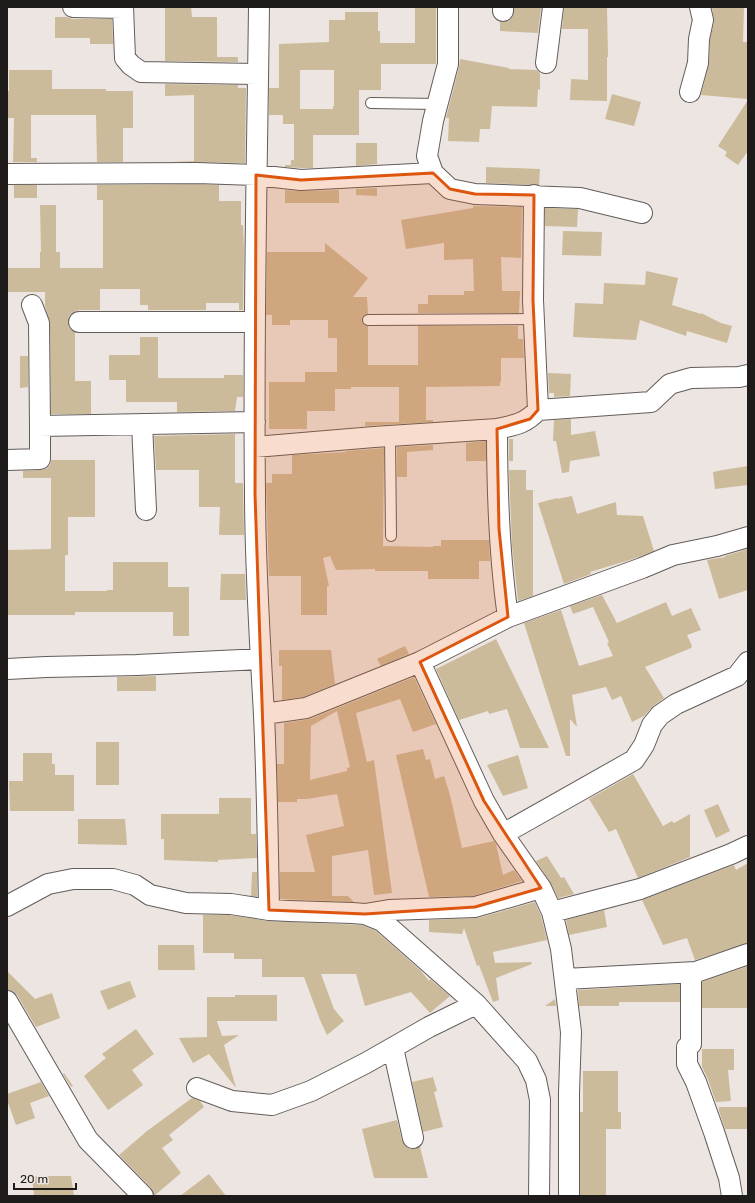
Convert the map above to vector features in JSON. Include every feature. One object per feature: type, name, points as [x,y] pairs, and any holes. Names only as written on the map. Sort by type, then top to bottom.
[{"type":"street","points":[[73,7],[123,8],[125,58],[131,66],[141,72],[258,74]]},
{"type":"street","points":[[259,7],[254,322],[254,494],[260,659],[264,714],[270,910]]},
{"type":"street","points":[[448,7],[448,64],[427,156],[432,173],[450,189],[475,194],[534,195],[580,198],[642,213]]},
{"type":"street","points":[[546,63],[553,7]]},
{"type":"street","points":[[690,92],[698,63],[699,39],[703,20],[700,7]]},
{"type":"street","points":[[7,174],[197,173],[256,175],[301,180],[432,173]]},
{"type":"street","points":[[254,447],[497,429],[515,425],[530,419],[538,410],[534,319],[534,195]]},
{"type":"street","points":[[7,460],[40,459],[38,323],[32,305]]},
{"type":"street","points":[[79,322],[254,322]]},
{"type":"street","points":[[538,410],[651,402],[670,384],[691,378],[739,377],[748,375]]},
{"type":"street","points":[[40,426],[254,422]]},
{"type":"street","points":[[142,424],[146,510]]},
{"type":"street","points":[[497,429],[503,581],[508,617]]},
{"type":"street","points":[[264,714],[306,708],[420,662],[508,617],[642,568],[673,555],[717,546],[748,537]]},
{"type":"street","points":[[7,670],[46,667],[137,665],[260,659]]},
{"type":"street","points":[[420,662],[484,801],[503,834],[542,888],[552,912],[561,949],[571,1032],[569,1093],[569,1196]]},
{"type":"street","points":[[503,834],[634,760],[644,745],[652,725],[660,715],[676,704],[737,676],[748,662]]},
{"type":"street","points":[[552,912],[640,889],[748,846]]},
{"type":"street","points":[[7,906],[48,884],[73,879],[113,879],[135,884],[150,895],[186,903],[231,904],[270,910],[365,914],[389,910],[474,907],[542,888]]},
{"type":"street","points":[[365,914],[382,921],[476,1004],[528,1061],[536,1080],[540,1100],[539,1196]]},
{"type":"street","points":[[565,979],[691,973],[748,954]]},
{"type":"street","points":[[691,973],[691,1044],[687,1048],[687,1064],[696,1082],[714,1132],[729,1178],[732,1196]]},
{"type":"street","points":[[7,1001],[88,1140],[143,1196]]},
{"type":"street","points":[[197,1088],[232,1101],[272,1105],[311,1091],[476,1004]]},
{"type":"street","points":[[393,1048],[413,1138]]},
{"type":"lane","points":[[371,103],[438,104]]},
{"type":"lane","points":[[368,320],[534,319]]},
{"type":"lane","points":[[390,436],[392,536]]},
{"type":"highlighted area","points":[[433,173],[450,189],[475,194],[534,195],[533,300],[538,410],[530,419],[497,429],[499,529],[508,617],[420,662],[484,801],[541,888],[475,907],[365,914],[269,910],[255,494],[256,175],[301,180]]},
{"type":"building","points":[[165,7],[191,7],[192,17],[217,17],[217,57],[238,57],[238,62],[165,61]]},
{"type":"building","points":[[415,7],[436,7],[436,64],[381,64],[381,90],[359,90],[359,135],[313,135],[313,168],[285,167],[285,165],[291,165],[291,160],[294,160],[294,124],[283,124],[283,115],[269,115],[269,88],[279,88],[279,44],[329,42],[329,20],[345,20],[345,12],[378,12],[378,31],[380,31],[380,43],[415,43]],"holes":[[[300,70],[334,70],[333,109],[300,109]]]},
{"type":"building","points":[[514,7],[541,8],[538,33],[500,31],[500,22],[509,21],[513,16]]},
{"type":"building","points":[[564,7],[607,7],[607,101],[570,100],[571,79],[588,80],[588,29],[562,29]]},
{"type":"building","points":[[712,7],[744,8],[743,42],[748,42],[748,99],[701,95],[709,64],[710,40],[714,22]]},
{"type":"building","points":[[55,17],[67,17],[72,19],[112,19],[113,44],[90,44],[90,38],[55,38]]},
{"type":"building","points":[[460,59],[509,69],[537,70],[540,73],[540,90],[538,89],[537,107],[492,106],[490,129],[480,129],[479,142],[448,141],[449,118],[446,118]]},
{"type":"building","points":[[9,70],[52,70],[52,89],[106,89],[106,91],[133,91],[133,128],[123,128],[123,162],[97,162],[96,115],[31,115],[31,158],[37,158],[37,162],[13,162],[14,118],[7,118]]},
{"type":"building","points":[[165,84],[238,85],[238,88],[246,88],[245,163],[170,162],[194,161],[194,95],[165,96]]},
{"type":"building","points":[[612,94],[641,102],[634,126],[605,119]]},
{"type":"building","points":[[748,100],[748,151],[738,165],[725,156],[727,152],[718,146]]},
{"type":"building","points":[[356,143],[377,143],[377,164],[356,166]]},
{"type":"building","points":[[486,167],[540,169],[539,185],[486,183]]},
{"type":"building","points":[[14,185],[37,185],[37,198],[14,198]]},
{"type":"building","points":[[97,185],[219,185],[219,201],[241,201],[241,225],[243,225],[244,248],[243,310],[239,310],[239,303],[206,303],[206,310],[148,310],[148,305],[140,305],[140,289],[100,289],[100,310],[79,310],[69,316],[68,322],[69,328],[75,332],[75,381],[91,381],[91,414],[51,414],[50,323],[45,306],[45,292],[7,292],[7,268],[40,268],[40,205],[56,205],[56,252],[60,252],[60,268],[103,268],[103,200],[97,200]]},
{"type":"building","points":[[377,188],[377,196],[356,195],[356,189]]},
{"type":"building","points":[[285,190],[339,190],[339,203],[285,203]]},
{"type":"building","points":[[473,206],[522,207],[521,258],[501,257],[502,291],[520,291],[519,313],[418,313],[418,304],[428,304],[428,295],[464,295],[464,291],[474,291],[473,259],[444,260],[444,243],[406,249],[401,220],[473,208]]},
{"type":"building","points":[[545,208],[578,209],[577,227],[545,226]]},
{"type":"building","points":[[563,231],[602,232],[601,256],[562,255]]},
{"type":"building","points":[[325,243],[368,278],[353,297],[367,297],[368,314],[363,316],[362,320],[364,325],[368,326],[368,365],[418,365],[418,326],[518,326],[518,339],[523,339],[524,358],[501,358],[500,386],[426,387],[426,420],[433,420],[433,422],[365,426],[365,422],[399,422],[399,387],[351,387],[351,389],[335,389],[335,411],[307,411],[307,429],[269,429],[269,382],[305,382],[305,372],[337,372],[337,338],[328,338],[328,320],[290,320],[290,325],[272,325],[272,315],[266,315],[267,252],[325,252]]},
{"type":"building","points":[[646,271],[678,278],[672,305],[701,313],[721,323],[732,326],[727,343],[687,331],[686,336],[640,320],[636,340],[573,337],[575,303],[603,304],[604,283],[645,285]]},
{"type":"building","points":[[140,337],[158,337],[158,378],[224,378],[224,375],[243,375],[243,397],[237,397],[235,411],[177,412],[177,402],[126,402],[126,380],[109,380],[109,355],[140,355]]},
{"type":"building","points":[[20,356],[28,356],[28,387],[20,388]]},
{"type":"building","points":[[548,373],[571,374],[570,396],[572,396],[554,397],[554,393],[549,393]]},
{"type":"building","points":[[571,419],[571,435],[595,431],[600,456],[570,461],[569,472],[562,473],[556,441],[553,441],[554,420]]},
{"type":"building","points":[[235,434],[235,483],[243,483],[244,535],[219,535],[220,507],[199,507],[199,470],[156,470],[154,436]]},
{"type":"building","points":[[509,439],[513,439],[513,461],[509,461]]},
{"type":"building","points":[[486,441],[486,461],[466,461],[466,443]]},
{"type":"building","points":[[433,445],[433,450],[407,452],[407,477],[397,477],[397,447]]},
{"type":"building","points":[[384,448],[383,546],[433,547],[441,546],[441,540],[489,540],[490,561],[479,561],[479,579],[428,579],[428,571],[375,571],[375,569],[336,570],[330,556],[323,558],[329,586],[327,586],[327,615],[301,615],[301,576],[269,576],[266,483],[272,483],[272,474],[292,474],[292,455]]},
{"type":"building","points":[[51,460],[95,460],[95,517],[68,517],[68,555],[65,555],[65,591],[113,590],[113,562],[168,562],[168,587],[189,587],[189,636],[173,636],[173,612],[75,612],[75,615],[7,615],[7,550],[51,549],[51,478],[23,478],[23,471],[46,469],[50,465]]},
{"type":"building","points":[[748,466],[748,485],[715,489],[713,472]]},
{"type":"building","points":[[509,470],[526,470],[526,490],[533,490],[533,596],[518,601],[512,546]]},
{"type":"building","points":[[572,496],[577,514],[616,502],[617,515],[643,516],[654,551],[590,572],[591,574],[564,584],[538,503]]},
{"type":"building","points":[[748,549],[748,590],[719,599],[707,560],[725,557]]},
{"type":"building","points":[[221,574],[245,574],[246,600],[220,600]]},
{"type":"building","points":[[602,595],[617,623],[666,602],[672,616],[691,608],[701,630],[687,635],[692,646],[691,648],[645,667],[664,698],[653,706],[644,716],[632,722],[621,696],[612,700],[606,687],[572,695],[577,727],[570,719],[570,756],[566,756],[524,623],[561,610],[579,666],[613,656],[607,643],[609,642],[593,607],[573,614],[570,606]]},
{"type":"building","points":[[496,639],[549,748],[520,748],[507,709],[489,714],[488,711],[459,720],[436,669]]},
{"type":"building","points":[[405,646],[409,654],[381,666],[377,659]]},
{"type":"building","points":[[279,650],[331,650],[335,684],[303,697],[282,700],[282,666],[279,666]]},
{"type":"building","points":[[156,676],[156,691],[117,691],[117,677]]},
{"type":"building","points":[[414,677],[436,724],[413,732],[400,699],[356,713],[367,762],[374,760],[392,893],[374,895],[368,850],[332,856],[332,896],[348,896],[354,902],[280,899],[280,872],[315,872],[306,835],[344,826],[337,794],[307,799],[297,799],[297,802],[278,802],[277,764],[284,764],[284,723],[310,719]],"holes":[[[337,711],[350,767],[347,768],[347,771],[310,780],[311,726]]]},
{"type":"building","points":[[96,742],[119,742],[119,785],[96,785]]},
{"type":"building","points":[[423,749],[426,760],[430,759],[435,779],[444,776],[450,795],[462,848],[494,841],[503,875],[514,870],[522,881],[473,896],[429,897],[396,755]]},
{"type":"building","points":[[23,753],[52,753],[52,764],[55,764],[55,775],[74,775],[74,811],[10,811],[9,781],[23,781]]},
{"type":"building","points":[[518,755],[528,788],[503,796],[487,765]]},
{"type":"building","points":[[633,774],[663,826],[672,821],[674,823],[690,814],[690,857],[638,878],[616,829],[609,832],[589,799]]},
{"type":"building","points":[[219,798],[251,798],[251,834],[256,834],[257,858],[218,860],[218,862],[164,860],[164,839],[161,839],[161,814],[219,814]]},
{"type":"building","points":[[718,804],[730,831],[716,838],[704,810]]},
{"type":"building","points":[[78,819],[125,819],[127,845],[78,844]]},
{"type":"building","points":[[547,856],[561,878],[564,877],[574,894],[558,898],[550,882],[536,861]]},
{"type":"building","points":[[748,863],[748,943],[695,960],[687,938],[663,945],[642,900],[734,865],[736,870]]},
{"type":"building","points":[[252,872],[257,872],[257,897],[251,896]]},
{"type":"building","points":[[535,902],[541,916],[547,940],[493,952],[495,963],[531,962],[532,964],[496,978],[499,1000],[493,1002],[479,965],[477,966],[464,928],[462,934],[429,932],[429,920],[478,918]]},
{"type":"building","points":[[604,910],[607,927],[569,935],[566,920]]},
{"type":"building","points":[[203,915],[230,915],[268,921],[362,925],[376,931],[421,971],[429,981],[430,979],[450,996],[430,1013],[411,992],[365,1006],[356,974],[321,974],[334,1009],[344,1021],[327,1035],[304,977],[262,977],[262,959],[234,959],[234,953],[203,953]]},
{"type":"building","points":[[158,945],[194,945],[195,970],[158,970]]},
{"type":"building","points":[[748,966],[748,1008],[702,1008],[702,982]]},
{"type":"building","points":[[7,971],[35,999],[52,993],[60,1018],[36,1027],[17,995],[13,991],[7,990]]},
{"type":"building","points":[[130,981],[136,997],[108,1010],[100,991]]},
{"type":"building","points":[[680,984],[680,1002],[619,1002],[619,1006],[579,1006],[578,990]]},
{"type":"building","points":[[235,995],[277,995],[277,1021],[217,1021],[222,1036],[239,1035],[224,1045],[236,1088],[209,1054],[193,1063],[179,1038],[207,1037],[207,997],[235,997]]},
{"type":"building","points":[[555,999],[556,1006],[545,1006]]},
{"type":"building","points":[[136,1029],[154,1054],[132,1070],[143,1085],[108,1110],[84,1076],[106,1058],[102,1054]]},
{"type":"building","points":[[702,1049],[734,1049],[734,1070],[728,1070],[731,1101],[716,1102],[702,1067]]},
{"type":"building","points":[[583,1071],[618,1071],[618,1112],[621,1112],[621,1129],[606,1129],[606,1196],[580,1196],[580,1112],[583,1112]]},
{"type":"building","points":[[64,1073],[73,1086],[71,1087],[63,1074]]},
{"type":"building","points":[[433,1077],[437,1091],[434,1092],[443,1127],[423,1132],[412,1082]]},
{"type":"building","points":[[41,1082],[49,1096],[30,1103],[35,1118],[16,1125],[7,1100],[7,1094]]},
{"type":"building","points":[[192,1098],[200,1101],[204,1107],[169,1135],[173,1140],[162,1148],[181,1173],[154,1196],[151,1188],[119,1155],[147,1131]]},
{"type":"building","points":[[719,1107],[748,1107],[748,1129],[725,1129]]},
{"type":"building","points":[[397,1120],[404,1145],[410,1149],[420,1147],[428,1178],[374,1178],[362,1129]]},
{"type":"building","points":[[209,1174],[226,1196],[180,1196]]},
{"type":"building","points":[[71,1176],[74,1196],[34,1196],[32,1177]]}]
